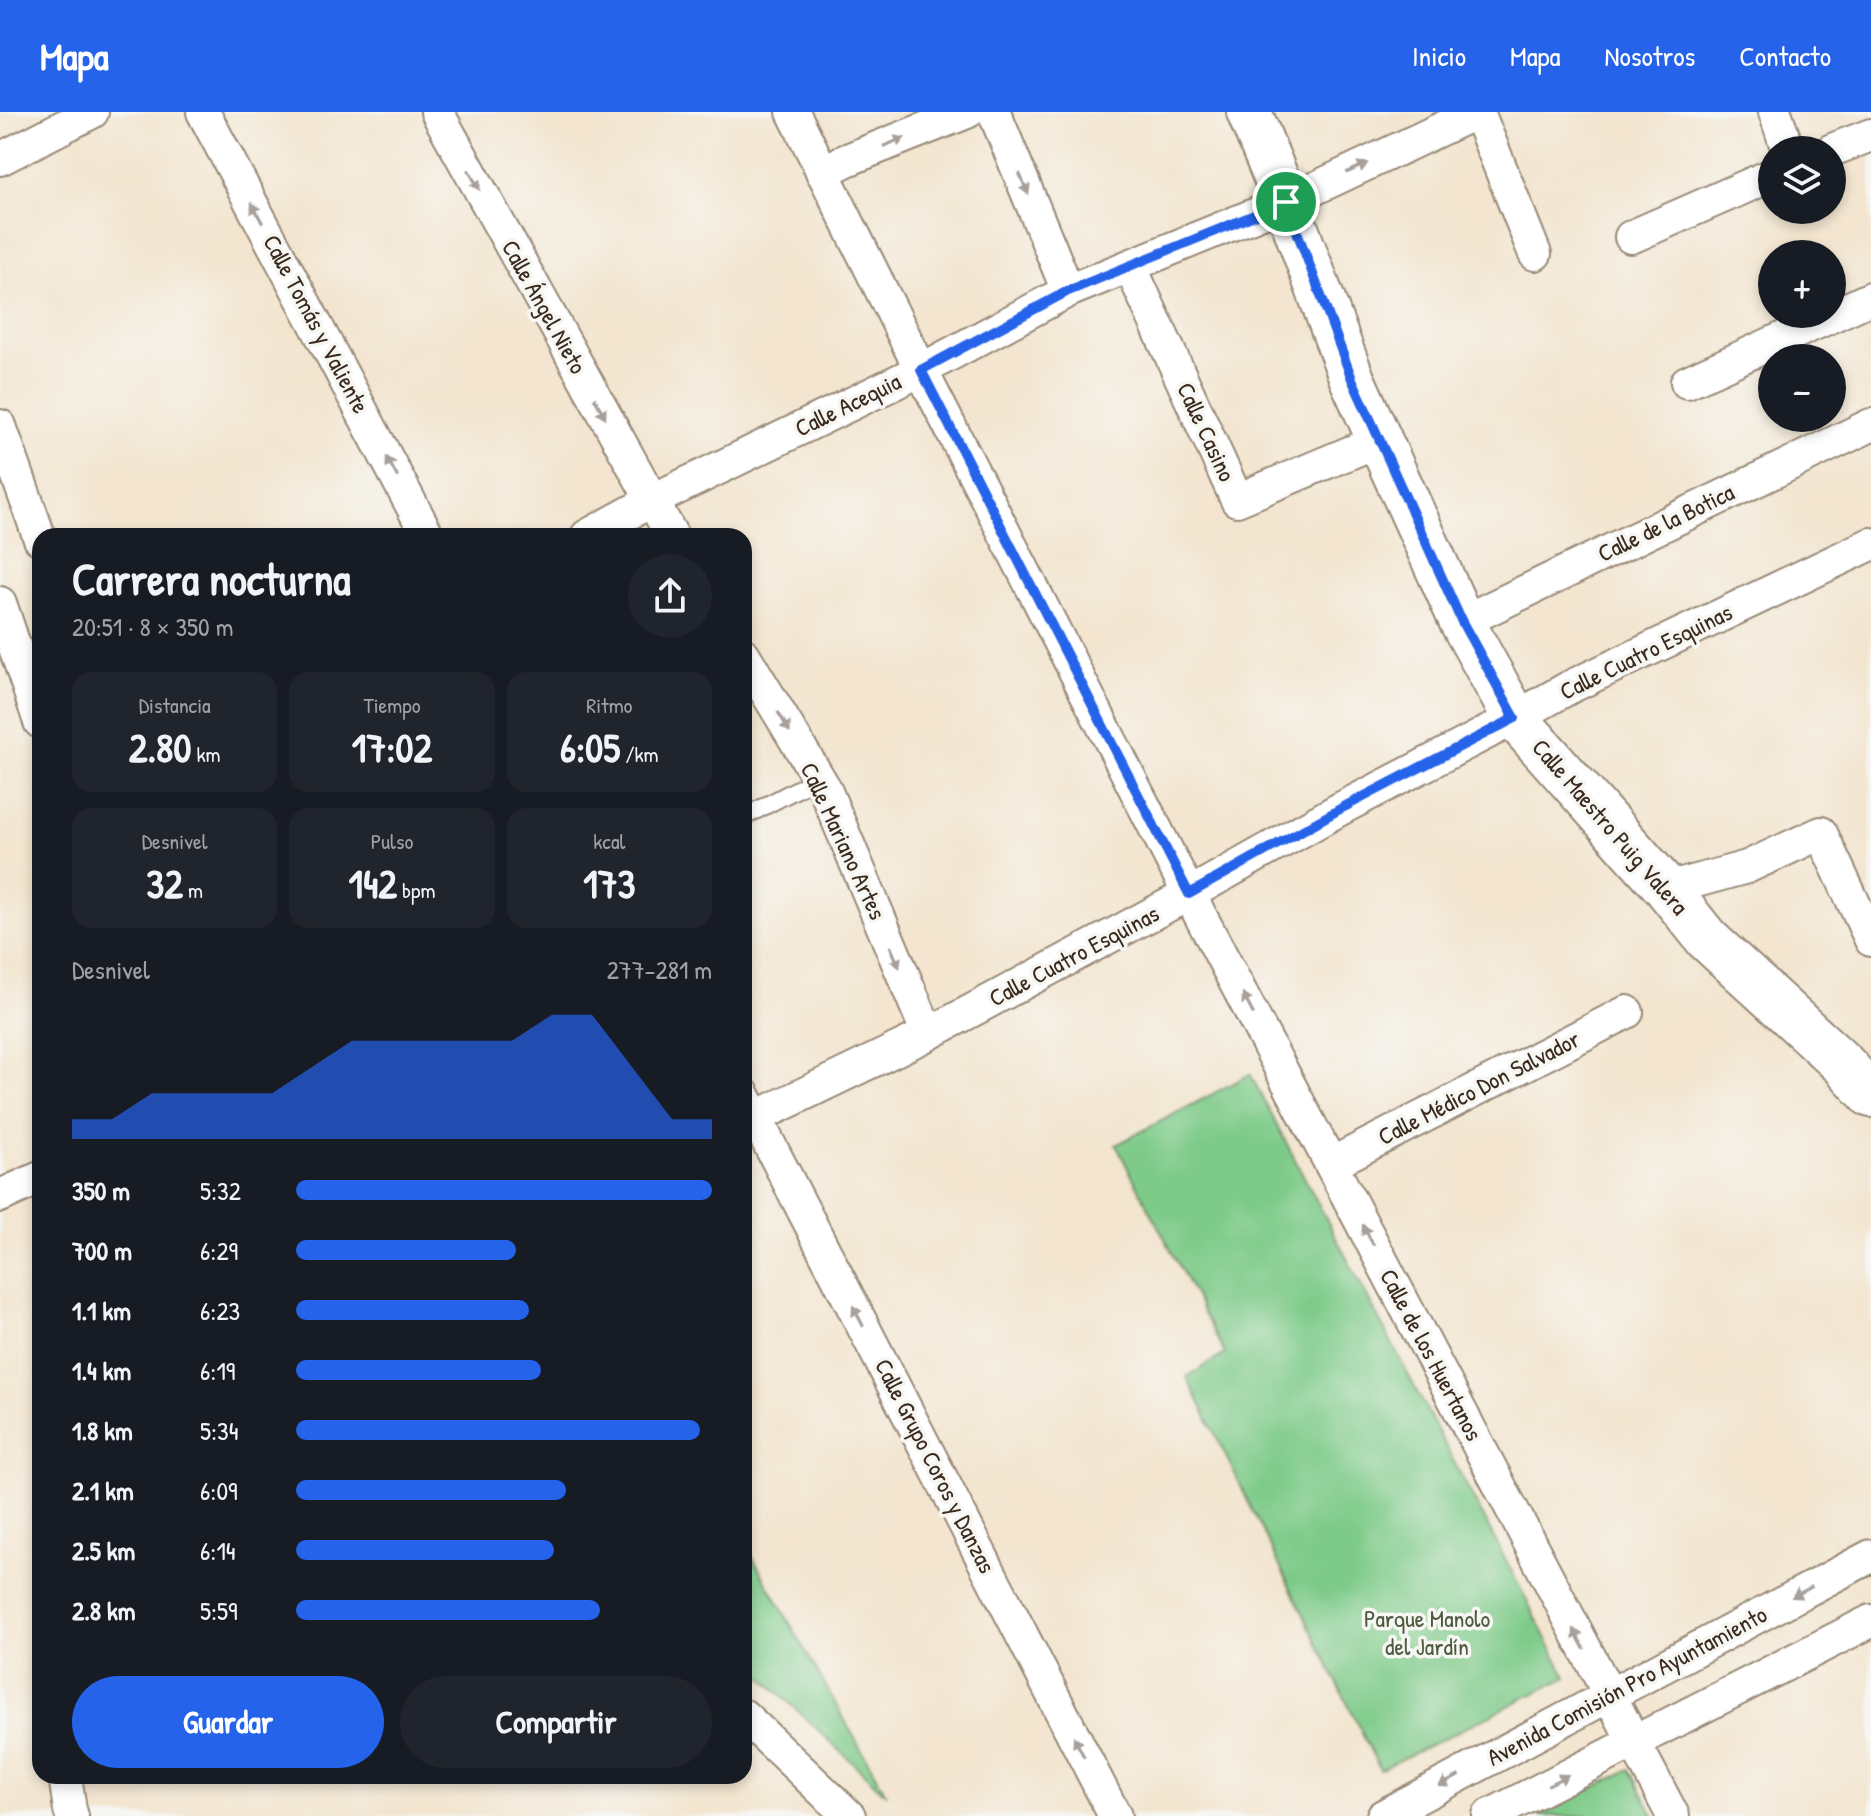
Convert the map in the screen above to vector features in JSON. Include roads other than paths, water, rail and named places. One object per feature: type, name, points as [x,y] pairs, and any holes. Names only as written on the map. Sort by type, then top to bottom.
[{"type":"main road","name":"Calle Maestro Puig Valera","points":[[1249,112],[1352,379],[1462,622],[1515,718],[1667,889],[1707,939],[1862,1071]]},
{"type":"street","points":[[0,159],[92,112]]},
{"type":"street","name":"Calle Tomás y Valiente","points":[[203,112],[424,528]]},
{"type":"street","name":"Calle Ángel Nieto","points":[[437,112],[651,501]]},
{"type":"street","name":"Calle de los Huertanos","points":[[793,112],[1189,894],[1673,1816]]},
{"type":"street","points":[[822,172],[967,112]]},
{"type":"street","points":[[994,112],[1068,291]]},
{"type":"street","points":[[1477,112],[1535,254]]},
{"type":"street","name":"Calle Acequia","points":[[602,528],[921,370],[1068,291],[1286,202],[1477,112]]},
{"type":"street","points":[[1775,112],[1783,136]]},
{"type":"street","points":[[1846,144],[1871,132],[1864,112]]},
{"type":"street","points":[[1631,237],[1758,181]]},
{"type":"street","name":"Calle Casino","points":[[1130,266],[1237,500],[1380,440]]},
{"type":"street","points":[[1687,382],[1871,298]]},
{"type":"street","name":"Calle de la Botica","points":[[1462,622],[1871,425]]},
{"type":"street","points":[[0,426],[36,528]]},
{"type":"street","points":[[651,501],[667,528]]},
{"type":"street","name":"Calle Cuatro Esquinas","points":[[752,1109],[928,1034],[1570,687],[1871,544]]},
{"type":"street","points":[[0,603],[32,698]]},
{"type":"street","name":"Calle Mariano Artes","points":[[752,668],[824,787],[928,1034]]},
{"type":"street","points":[[1667,889],[1747,867],[1821,833],[1871,940]]},
{"type":"street","name":"Calle Médico Don Salvador","points":[[1331,1164],[1627,1012]]},
{"type":"street","name":"Calle Grupo Coros y Danzas","points":[[752,1119],[1115,1816]]},
{"type":"street","points":[[0,1196],[32,1182]]},
{"type":"street","name":"Avenida Comisión Pro Ayuntamiento","points":[[1383,1816],[1871,1556]]},
{"type":"street","name":"Avenida Comisión Pro Ayuntamiento","points":[[1489,1816],[1871,1621]]},
{"type":"street","points":[[752,1724],[849,1816]]},
{"type":"street","points":[[66,1784],[72,1816]]},
{"type":"lane","points":[[752,813],[818,778]]},
{"type":"park label","name":"Parque Manolo del Jardín","points":[[1427,1633]]}]
